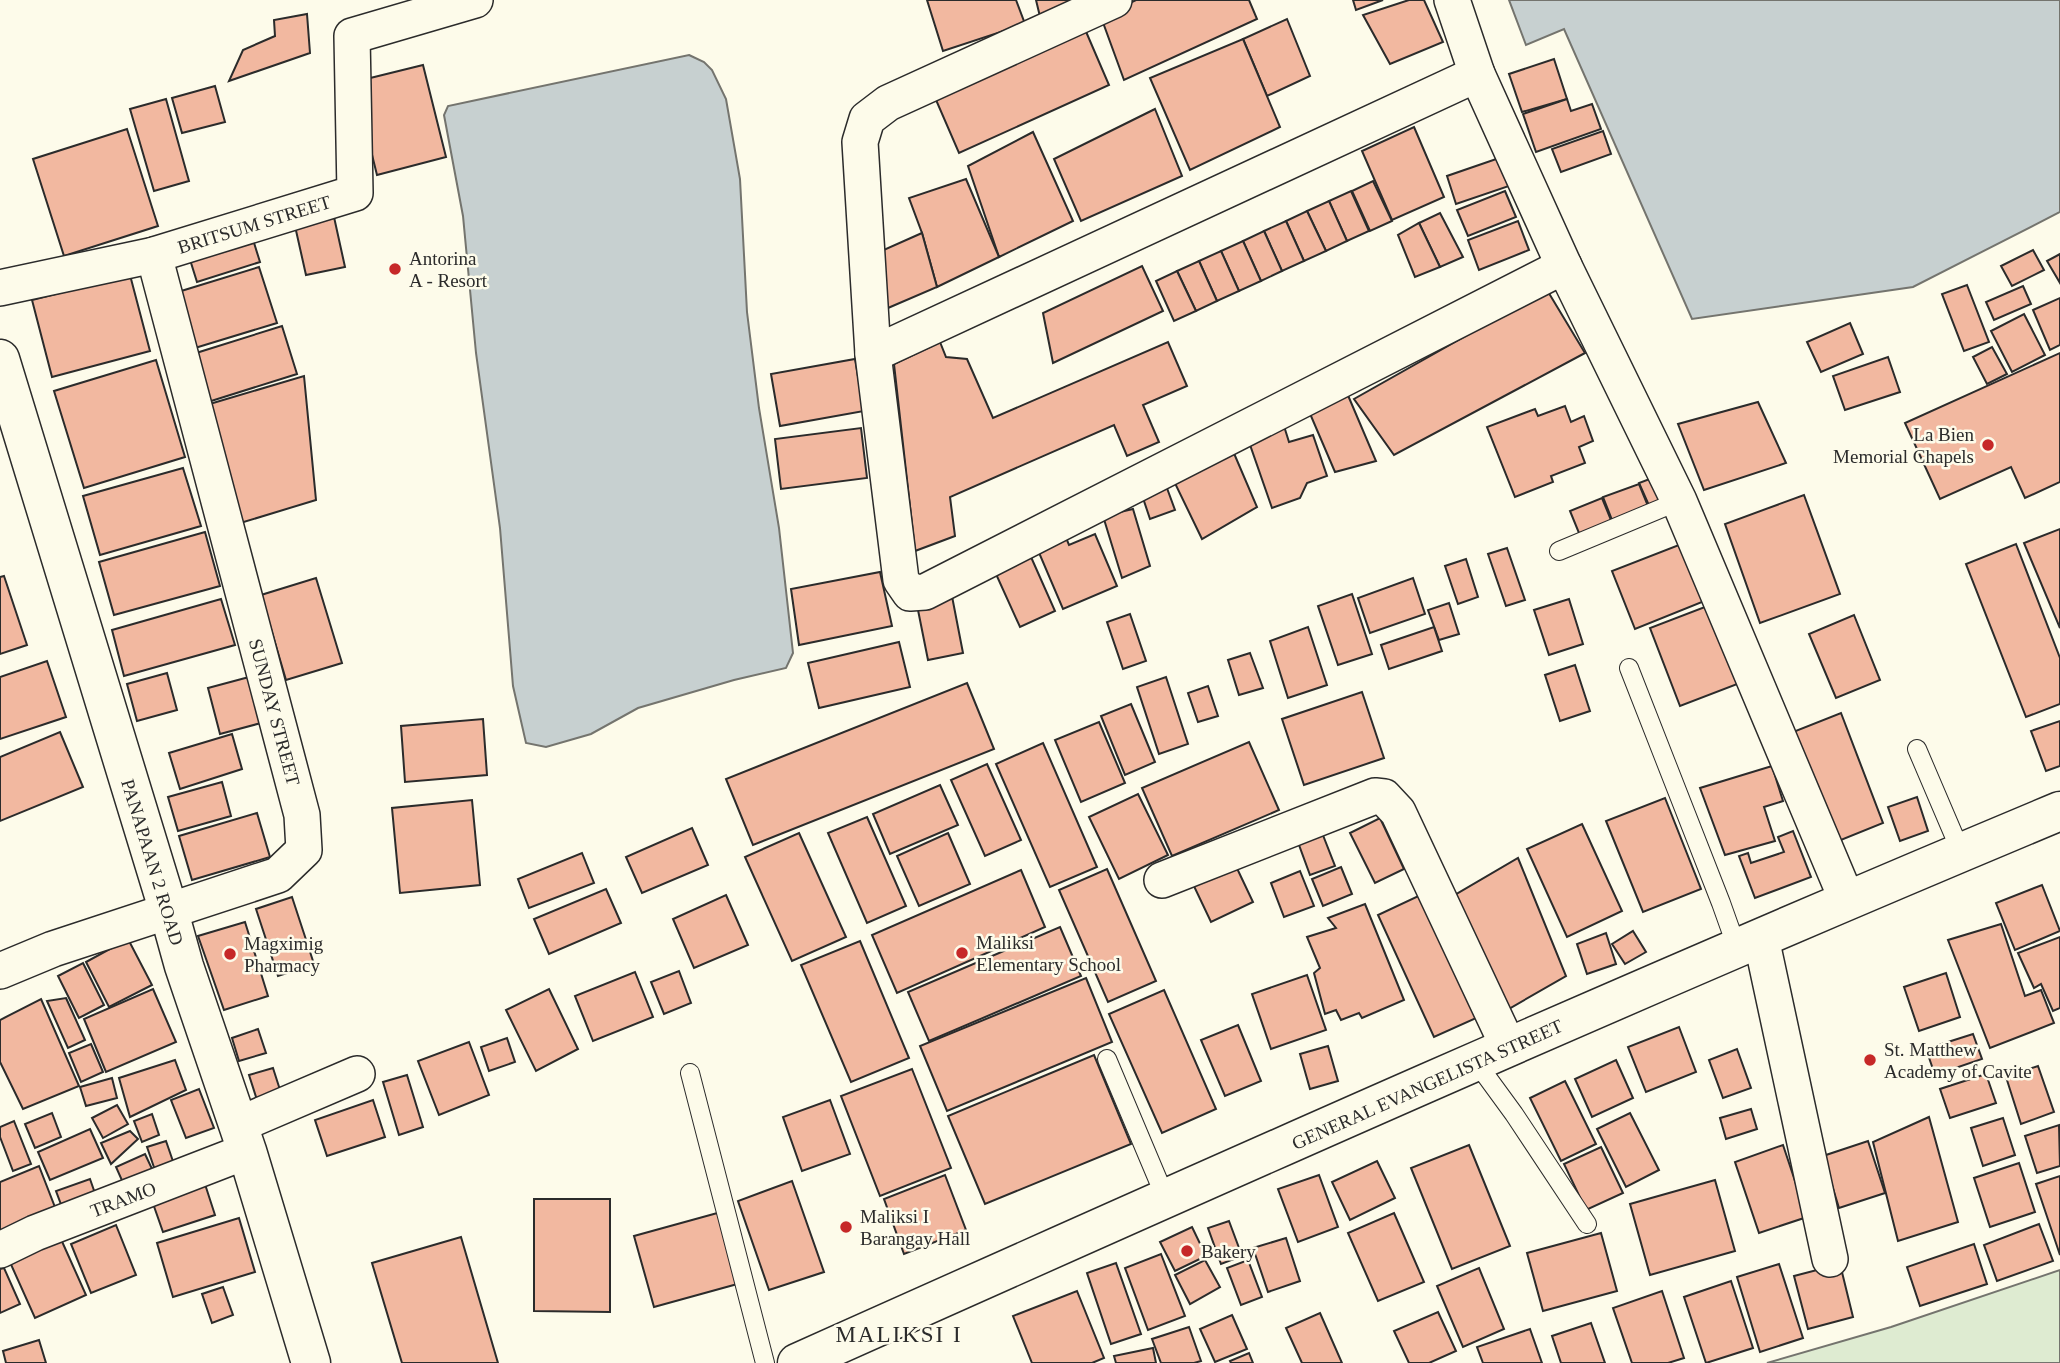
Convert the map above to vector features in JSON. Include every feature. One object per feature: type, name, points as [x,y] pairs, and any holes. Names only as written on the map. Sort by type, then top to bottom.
[{"type":"main road","name":"PANAPAAN 2 ROAD","points":[[0,359],[184,966],[242,1138],[312,1363]]},
{"type":"main road","name":"GENERAL EVANGELISTA STREET","points":[[797,1363],[1492,1055],[1847,900],[2060,811]]},
{"type":"street","name":"BRITSUM STREET","points":[[0,288],[154,255],[355,194],[352,36],[475,0]]},
{"type":"street","points":[[1114,0],[888,103],[867,119],[860,142],[873,354],[901,580],[910,593],[925,593],[1564,266]]},
{"type":"street","points":[[1452,0],[1477,74],[1564,266],[1679,501],[1847,900]]},
{"type":"street","points":[[873,354],[1477,74]]},
{"type":"street","name":"SUNDAY STREET","points":[[0,971],[54,949],[278,876],[304,850],[302,815],[154,255]]},
{"type":"street","points":[[1162,880],[1375,796],[1384,797],[1398,812],[1492,1055]]},
{"type":"street","points":[[1749,943],[1830,1259]]},
{"type":"street","name":"TRAMO","points":[[0,1250],[242,1138],[357,1074]]},
{"type":"lane","points":[[1559,551],[1679,501]]},
{"type":"lane","points":[[1629,668],[1721,903],[1749,943]]},
{"type":"lane","points":[[1917,749],[1961,852]]},
{"type":"lane","points":[[1492,1055],[1514,1114],[1587,1224]]},
{"type":"lane","points":[[1107,1059],[1166,1199]]},
{"type":"lane","points":[[690,1073],[765,1363]]},
{"type":"green space","points":[[2060,1270],[2060,1363],[1767,1363],[1891,1327]]},
{"type":"shaded area","points":[[1509,0],[2060,0],[2060,212],[1913,287],[1692,319],[1564,29],[1526,45]]},
{"type":"shaded area","points":[[689,55],[704,62],[712,70],[726,99],[740,179],[747,312],[759,408],[779,528],[793,653],[786,668],[638,708],[591,734],[546,747],[526,743],[513,686],[500,528],[476,353],[463,216],[444,115],[448,106]]},
{"type":"building","points":[[927,0],[1016,0],[1025,24],[943,51]]},
{"type":"building","points":[[1036,0],[1096,0],[1042,25]]},
{"type":"building","points":[[1136,0],[1249,0],[1257,19],[1124,80],[1101,17]]},
{"type":"building","points":[[1353,0],[1383,0],[1356,10]]},
{"type":"building","points":[[1409,0],[1424,0],[1443,42],[1390,64],[1363,15]]},
{"type":"building","points":[[307,14],[310,53],[229,81],[243,50],[275,36],[274,20]]},
{"type":"building","points":[[1287,19],[1310,76],[1267,96],[1243,39]]},
{"type":"building","points":[[1081,20],[1109,85],[959,153],[933,93]]},
{"type":"building","points":[[1243,39],[1280,127],[1190,170],[1150,78]]},
{"type":"building","points":[[1554,59],[1567,99],[1522,112],[1509,74]]},
{"type":"building","points":[[423,65],[446,157],[377,175],[354,82]]},
{"type":"building","points":[[215,86],[225,122],[182,133],[172,98]]},
{"type":"building","points":[[166,99],[189,181],[154,191],[130,109]]},
{"type":"building","points":[[1567,99],[1571,111],[1592,104],[1601,129],[1536,152],[1523,114]]},
{"type":"building","points":[[1155,109],[1182,176],[1081,221],[1054,159]]},
{"type":"building","points":[[1414,127],[1444,197],[1392,220],[1362,151]]},
{"type":"building","points":[[127,129],[158,226],[64,256],[33,159]]},
{"type":"building","points":[[1603,131],[1611,154],[1561,172],[1552,149]]},
{"type":"building","points":[[1033,132],[1073,221],[999,257],[968,166]]},
{"type":"building","points":[[1502,157],[1512,185],[1456,204],[1447,176]]},
{"type":"building","points":[[966,179],[999,257],[937,287],[909,198]]},
{"type":"building","points":[[1373,181],[1392,221],[1370,231],[1352,191]]},
{"type":"building","points":[[1351,191],[1369,231],[1347,241],[1329,201]]},
{"type":"building","points":[[1505,191],[1516,217],[1468,236],[1457,210]]},
{"type":"building","points":[[1329,201],[1347,241],[1326,251],[1307,211]]},
{"type":"building","points":[[1307,211],[1326,251],[1304,261],[1286,221]]},
{"type":"building","points":[[1440,213],[1463,257],[1440,267],[1419,223]]},
{"type":"building","points":[[334,217],[345,267],[306,275],[295,226]]},
{"type":"building","points":[[1286,221],[1304,261],[1282,271],[1264,231]]},
{"type":"building","points":[[1518,221],[1529,250],[1479,270],[1468,240]]},
{"type":"building","points":[[1419,223],[1440,267],[1415,277],[1398,235]]},
{"type":"building","points":[[250,230],[260,262],[197,282],[187,250]]},
{"type":"building","points":[[1264,231],[1282,271],[1261,281],[1243,241]]},
{"type":"building","points":[[922,233],[937,287],[888,308],[879,252]]},
{"type":"building","points":[[1243,241],[1261,281],[1239,291],[1221,251]]},
{"type":"building","points":[[2033,250],[2044,270],[2012,286],[2001,266]]},
{"type":"building","points":[[1221,251],[1239,291],[1217,301],[1199,261]]},
{"type":"building","points":[[2060,254],[2060,283],[2047,261]]},
{"type":"building","points":[[1199,261],[1217,301],[1196,311],[1177,271]]},
{"type":"building","points":[[1142,266],[1163,311],[1053,363],[1043,313]]},
{"type":"building","points":[[259,267],[277,323],[195,348],[178,292]]},
{"type":"building","points":[[1177,271],[1196,311],[1174,321],[1156,281]]},
{"type":"building","points":[[130,275],[150,351],[52,377],[32,300]]},
{"type":"building","points":[[1967,285],[1989,342],[1964,351],[1942,294]]},
{"type":"building","points":[[2023,286],[2031,304],[1994,320],[1986,302]]},
{"type":"building","points":[[1547,290],[1585,353],[1394,455],[1354,399]]},
{"type":"building","points":[[2060,298],[2060,345],[2050,350],[2033,310]]},
{"type":"building","points":[[2024,314],[2045,355],[2012,372],[1991,331]]},
{"type":"building","points":[[1850,323],[1863,354],[1821,372],[1807,342]]},
{"type":"building","points":[[282,326],[297,374],[208,402],[193,354]]},
{"type":"building","points":[[940,342],[946,357],[967,359],[993,418],[1168,342],[1187,386],[1143,405],[1159,442],[1127,456],[1114,425],[950,497],[955,536],[915,551],[894,364]]},
{"type":"building","points":[[1992,347],[2007,374],[1987,384],[1973,357]]},
{"type":"building","name":"La Bien Memorial Chapels","points":[[2060,353],[2060,482],[2025,498],[2011,467],[1940,499],[1905,423]]},
{"type":"building","points":[[1888,357],[1900,392],[1845,410],[1833,376]]},
{"type":"building","points":[[855,359],[864,411],[780,426],[771,374]]},
{"type":"building","points":[[156,360],[185,457],[84,488],[54,391]]},
{"type":"building","points":[[304,376],[316,500],[237,524],[203,406]]},
{"type":"building","points":[[1347,393],[1376,461],[1335,472],[1308,409]]},
{"type":"building","points":[[1758,402],[1786,463],[1704,490],[1678,424]]},
{"type":"building","points":[[1565,406],[1571,422],[1584,416],[1593,441],[1579,447],[1585,463],[1551,476],[1553,482],[1515,497],[1487,427],[1535,409],[1538,416]]},
{"type":"building","points":[[1284,426],[1289,442],[1313,435],[1327,476],[1307,483],[1300,498],[1272,508],[1248,439]]},
{"type":"building","points":[[861,428],[867,478],[781,489],[775,439]]},
{"type":"building","points":[[1230,444],[1257,507],[1202,539],[1171,475]]},
{"type":"building","points":[[183,468],[201,526],[100,555],[83,496]]},
{"type":"building","points":[[1660,475],[1671,502],[1651,510],[1639,483]]},
{"type":"building","points":[[1164,480],[1175,510],[1150,519],[1140,489]]},
{"type":"building","points":[[1639,484],[1650,511],[1614,525],[1603,497]]},
{"type":"building","points":[[1804,495],[1840,594],[1760,623],[1725,524]]},
{"type":"building","points":[[1602,498],[1613,525],[1581,538],[1570,511]]},
{"type":"building","points":[[1133,509],[1150,566],[1122,578],[1103,516]]},
{"type":"building","points":[[1062,528],[1069,545],[1095,534],[1117,586],[1063,609],[1034,541]]},
{"type":"building","points":[[2060,529],[2060,628],[2024,543]]},
{"type":"building","points":[[205,532],[220,586],[114,615],[99,562]]},
{"type":"building","points":[[1684,543],[1707,600],[1635,629],[1612,571]]},
{"type":"building","points":[[2016,544],[2060,658],[2060,704],[2026,717],[1966,564]]},
{"type":"building","points":[[1027,548],[1055,611],[1020,627],[991,563]]},
{"type":"building","points":[[1507,548],[1525,600],[1506,606],[1488,554]]},
{"type":"building","points":[[1466,559],[1478,597],[1458,604],[1445,566]]},
{"type":"building","points":[[880,572],[892,626],[799,645],[791,589]]},
{"type":"building","points":[[4,576],[27,645],[0,654],[0,577]]},
{"type":"building","points":[[316,578],[342,663],[286,680],[261,595]]},
{"type":"building","points":[[1413,578],[1425,614],[1370,633],[1358,598]]},
{"type":"building","points":[[950,586],[963,653],[928,660],[917,605]]},
{"type":"building","points":[[1352,594],[1372,654],[1338,665],[1318,606]]},
{"type":"building","points":[[221,599],[235,645],[124,676],[112,630]]},
{"type":"building","points":[[1569,599],[1583,644],[1549,655],[1534,610]]},
{"type":"building","points":[[1449,603],[1459,634],[1439,640],[1428,610]]},
{"type":"building","points":[[1710,605],[1740,683],[1680,706],[1650,628]]},
{"type":"building","points":[[1130,614],[1146,661],[1123,669],[1107,622]]},
{"type":"building","points":[[1854,615],[1880,680],[1836,698],[1809,634]]},
{"type":"building","points":[[1308,627],[1327,685],[1288,698],[1270,641]]},
{"type":"building","points":[[1434,627],[1442,651],[1389,669],[1381,645]]},
{"type":"building","points":[[899,642],[910,687],[819,708],[808,663]]},
{"type":"building","points":[[1250,653],[1263,688],[1239,695],[1228,660]]},
{"type":"building","points":[[47,661],[66,717],[0,739],[0,677]]},
{"type":"building","points":[[1575,665],[1590,711],[1560,721],[1545,675]]},
{"type":"building","points":[[167,673],[177,710],[137,721],[127,684]]},
{"type":"building","points":[[249,677],[261,723],[220,734],[208,688]]},
{"type":"building","points":[[1166,677],[1188,744],[1159,754],[1137,687]]},
{"type":"building","points":[[967,683],[994,749],[753,845],[726,779]]},
{"type":"building","points":[[1208,686],[1218,716],[1198,722],[1188,693]]},
{"type":"building","points":[[1362,692],[1384,758],[1304,785],[1282,719]]},
{"type":"building","points":[[1131,704],[1155,762],[1125,775],[1101,716]]},
{"type":"building","points":[[1841,713],[1883,823],[1836,842],[1793,732]]},
{"type":"building","points":[[483,719],[487,775],[405,782],[401,726]]},
{"type":"building","points":[[2060,721],[2060,766],[2046,771],[2031,731]]},
{"type":"building","points":[[1099,722],[1125,783],[1081,802],[1055,740]]},
{"type":"building","points":[[60,732],[83,787],[0,821],[0,757]]},
{"type":"building","points":[[232,734],[242,769],[180,789],[169,753]]},
{"type":"building","points":[[1249,742],[1279,810],[1172,856],[1142,788]]},
{"type":"building","points":[[1043,743],[1097,867],[1050,887],[996,764]]},
{"type":"building","points":[[987,764],[1021,840],[985,856],[951,780]]},
{"type":"building","points":[[1772,766],[1783,801],[1764,807],[1775,841],[1725,855],[1700,788]]},
{"type":"building","points":[[222,782],[231,816],[178,831],[168,797]]},
{"type":"building","points":[[940,785],[958,825],[890,854],[873,814]]},
{"type":"building","points":[[1138,794],[1168,855],[1119,879],[1089,817]]},
{"type":"building","points":[[1917,797],[1928,831],[1900,841],[1888,807]]},
{"type":"building","points":[[1665,798],[1701,889],[1643,912],[1606,821]]},
{"type":"building","points":[[472,800],[480,885],[400,893],[392,808]]},
{"type":"building","points":[[257,813],[270,857],[192,880],[179,836]]},
{"type":"building","points":[[867,817],[906,906],[867,923],[828,833]]},
{"type":"building","points":[[1380,818],[1404,869],[1375,883],[1350,833]]},
{"type":"building","points":[[1582,824],[1622,911],[1567,937],[1527,849]]},
{"type":"building","points":[[1319,825],[1335,866],[1310,875],[1295,834]]},
{"type":"building","points":[[692,828],[708,865],[642,893],[626,857]]},
{"type":"building","points":[[1793,831],[1811,877],[1755,898],[1739,856],[1748,853],[1751,863],[1784,852],[1778,837]]},
{"type":"building","points":[[799,833],[846,937],[792,961],[745,857]]},
{"type":"building","points":[[948,833],[970,884],[919,906],[897,856]]},
{"type":"building","points":[[582,853],[594,883],[529,908],[518,879]]},
{"type":"building","points":[[1518,858],[1566,976],[1500,1014],[1448,899]]},
{"type":"building","points":[[1234,862],[1253,902],[1211,922],[1192,882]]},
{"type":"building","points":[[1341,867],[1352,894],[1323,906],[1312,879]]},
{"type":"building","points":[[1107,869],[1156,981],[1108,1002],[1059,890]]},
{"type":"building","points":[[1021,870],[1045,927],[897,993],[872,935]]},
{"type":"building","points":[[1300,871],[1314,906],[1284,917],[1271,883]]},
{"type":"building","points":[[2042,885],[2060,931],[2015,950],[1996,903]]},
{"type":"building","points":[[606,889],[621,923],[549,954],[534,919]]},
{"type":"building","points":[[1429,891],[1485,1014],[1434,1037],[1378,915]]},
{"type":"building","points":[[726,895],[748,945],[694,968],[673,919]]},
{"type":"building","points":[[292,897],[314,964],[278,976],[256,909]]},
{"type":"building","points":[[1365,904],[1404,1000],[1362,1018],[1359,1013],[1341,1020],[1336,1010],[1325,1014],[1314,973],[1320,968],[1307,937],[1336,928],[1328,918]]},
{"type":"building","name":"Magximig Pharmacy","points":[[245,922],[268,996],[224,1010],[198,936]]},
{"type":"building","points":[[2001,924],[2025,996],[2041,990],[2054,1023],[1990,1048],[1948,940]]},
{"type":"building","points":[[1060,927],[1081,976],[929,1041],[908,992]]},
{"type":"building","points":[[1633,931],[1646,952],[1625,964],[1612,944]]},
{"type":"building","points":[[1606,933],[1616,964],[1587,974],[1577,944]]},
{"type":"building","points":[[2060,937],[2060,1008],[2053,1011],[2041,984],[2034,988],[2018,953]]},
{"type":"building","points":[[128,939],[152,985],[109,1007],[86,962]]},
{"type":"building","points":[[860,941],[909,1058],[851,1082],[801,965]]},
{"type":"building","points":[[83,963],[104,1005],[79,1018],[58,976]]},
{"type":"building","points":[[679,971],[691,1003],[664,1014],[651,982]]},
{"type":"building","points":[[635,972],[653,1017],[593,1041],[575,996]]},
{"type":"building","points":[[1946,973],[1960,1017],[1919,1031],[1904,987]]},
{"type":"building","points":[[1307,975],[1326,1030],[1271,1049],[1252,994]]},
{"type":"building","points":[[1086,978],[1112,1042],[947,1111],[920,1046]]},
{"type":"building","points":[[153,989],[176,1042],[106,1072],[84,1019]]},
{"type":"building","points":[[549,989],[578,1049],[536,1071],[506,1010]]},
{"type":"building","points":[[1164,990],[1216,1109],[1162,1133],[1109,1014]]},
{"type":"building","points":[[66,998],[85,1040],[68,1048],[47,1001]]},
{"type":"building","points":[[41,999],[79,1086],[23,1109],[0,1062],[0,1020]]},
{"type":"building","points":[[1238,1025],[1261,1081],[1225,1096],[1201,1040]]},
{"type":"building","points":[[1679,1027],[1696,1072],[1646,1092],[1628,1047]]},
{"type":"building","points":[[258,1029],[266,1053],[239,1061],[232,1038]]},
{"type":"building","points":[[1973,1034],[1982,1059],[1935,1075],[1926,1049]]},
{"type":"building","points":[[507,1038],[515,1062],[489,1071],[481,1047]]},
{"type":"building","points":[[469,1042],[489,1095],[439,1115],[418,1061]]},
{"type":"building","points":[[91,1044],[103,1072],[81,1082],[69,1053]]},
{"type":"building","points":[[1328,1046],[1338,1081],[1310,1089],[1300,1054]]},
{"type":"building","points":[[1737,1049],[1751,1088],[1723,1098],[1709,1060]]},
{"type":"building","points":[[1094,1055],[1131,1144],[985,1204],[948,1116]]},
{"type":"building","points":[[175,1060],[186,1090],[130,1117],[119,1078]]},
{"type":"building","points":[[1616,1060],[1633,1098],[1592,1117],[1575,1079]]},
{"type":"building","points":[[2038,1066],[2054,1112],[2021,1124],[2006,1077]]},
{"type":"building","points":[[273,1068],[281,1093],[257,1100],[249,1075]]},
{"type":"building","points":[[912,1069],[951,1168],[880,1196],[841,1096]]},
{"type":"building","points":[[1986,1074],[1996,1103],[1950,1118],[1940,1089]]},
{"type":"building","points":[[407,1075],[423,1127],[399,1135],[383,1082]]},
{"type":"building","points":[[112,1078],[117,1098],[86,1106],[80,1087]]},
{"type":"building","points":[[1565,1081],[1596,1144],[1561,1161],[1530,1098]]},
{"type":"building","points":[[199,1089],[214,1128],[186,1138],[171,1100]]},
{"type":"building","points":[[373,1100],[385,1137],[327,1156],[315,1120]]},
{"type":"building","points":[[830,1100],[850,1154],[802,1171],[783,1117]]},
{"type":"building","points":[[117,1105],[128,1124],[103,1138],[92,1118]]},
{"type":"building","points":[[1751,1109],[1757,1129],[1726,1139],[1720,1118]]},
{"type":"building","points":[[52,1113],[61,1137],[35,1148],[25,1124]]},
{"type":"building","points":[[1630,1113],[1659,1170],[1626,1187],[1597,1129]]},
{"type":"building","points":[[152,1114],[159,1135],[142,1142],[134,1121]]},
{"type":"building","points":[[1929,1117],[1958,1222],[1898,1241],[1873,1142]]},
{"type":"building","points":[[2003,1118],[2015,1155],[1983,1166],[1971,1128]]},
{"type":"building","points":[[14,1121],[31,1164],[13,1171],[0,1137],[0,1127]]},
{"type":"building","points":[[2059,1125],[2060,1166],[2037,1173],[2025,1136]]},
{"type":"building","points":[[90,1129],[103,1158],[50,1180],[38,1152]]},
{"type":"building","points":[[130,1131],[138,1139],[111,1164],[101,1143]]},
{"type":"building","points":[[166,1141],[176,1170],[157,1176],[147,1147]]},
{"type":"building","points":[[1868,1141],[1885,1193],[1839,1208],[1823,1156]]},
{"type":"building","points":[[1469,1145],[1510,1246],[1452,1269],[1411,1168]]},
{"type":"building","points":[[1783,1145],[1807,1217],[1759,1233],[1735,1162]]},
{"type":"building","points":[[1601,1147],[1623,1193],[1586,1210],[1564,1164]]},
{"type":"building","points":[[145,1154],[153,1171],[124,1185],[116,1167]]},
{"type":"building","points":[[1377,1161],[1395,1198],[1350,1220],[1332,1182]]},
{"type":"building","points":[[2019,1163],[2035,1212],[1990,1227],[1974,1178]]},
{"type":"building","points":[[39,1166],[58,1215],[0,1236],[0,1182]]},
{"type":"building","points":[[945,1175],[966,1230],[904,1254],[884,1199]]},
{"type":"building","points":[[1319,1175],[1338,1227],[1298,1242],[1278,1189]]},
{"type":"building","points":[[2060,1176],[2060,1255],[2036,1184]]},
{"type":"building","points":[[203,1178],[215,1215],[163,1232],[150,1195]]},
{"type":"building","points":[[90,1179],[98,1202],[65,1215],[56,1191]]},
{"type":"building","points":[[1715,1180],[1735,1251],[1650,1275],[1630,1204]]},
{"type":"building","points":[[792,1181],[824,1272],[769,1290],[738,1201]]},
{"type":"building","points":[[534,1199],[610,1199],[610,1312],[534,1311]]},
{"type":"building","points":[[721,1212],[741,1283],[654,1307],[634,1236]]},
{"type":"building","points":[[1394,1213],[1424,1282],[1378,1301],[1348,1233]]},
{"type":"building","points":[[239,1218],[255,1272],[173,1297],[157,1243]]},
{"type":"building","points":[[1229,1221],[1242,1256],[1221,1264],[1208,1228]]},
{"type":"building","points":[[2039,1224],[2053,1261],[1997,1281],[1984,1245]]},
{"type":"building","points":[[116,1225],[136,1275],[91,1293],[71,1244]]},
{"type":"building","points":[[1192,1227],[1206,1256],[1175,1271],[1160,1242]]},
{"type":"building","points":[[1601,1233],[1617,1291],[1543,1311],[1527,1253]]},
{"type":"building","points":[[60,1237],[86,1295],[35,1318],[9,1260]]},
{"type":"building","points":[[461,1237],[498,1363],[402,1363],[372,1263]]},
{"type":"building","points":[[1286,1238],[1300,1281],[1268,1292],[1253,1248]]},
{"type":"building","points":[[1974,1244],[1987,1284],[1920,1306],[1907,1267]]},
{"type":"building","points":[[1161,1254],[1185,1316],[1148,1330],[1125,1268]]},
{"type":"building","points":[[1205,1260],[1220,1287],[1190,1304],[1175,1275]]},
{"type":"building","points":[[1248,1260],[1262,1297],[1241,1305],[1227,1268]]},
{"type":"building","points":[[1116,1263],[1141,1334],[1111,1344],[1087,1273]]},
{"type":"building","points":[[1779,1264],[1803,1338],[1760,1352],[1737,1277]]},
{"type":"building","points":[[1840,1264],[1853,1317],[1808,1329],[1794,1276]]},
{"type":"building","points":[[4,1268],[20,1304],[0,1313],[0,1269]]},
{"type":"building","points":[[1479,1268],[1504,1329],[1463,1347],[1437,1286]]},
{"type":"building","points":[[1731,1281],[1753,1348],[1706,1363],[1684,1297]]},
{"type":"building","points":[[223,1287],[233,1315],[212,1323],[202,1294]]},
{"type":"building","points":[[1077,1291],[1104,1358],[1092,1363],[1032,1363],[1013,1316]]},
{"type":"building","points":[[1662,1291],[1684,1358],[1668,1363],[1632,1363],[1613,1308]]},
{"type":"building","points":[[1438,1312],[1456,1351],[1429,1363],[1409,1363],[1394,1331]]},
{"type":"building","points":[[1320,1313],[1342,1363],[1302,1363],[1286,1328]]},
{"type":"building","points":[[1232,1315],[1247,1349],[1215,1362],[1200,1329]]},
{"type":"building","points":[[1591,1323],[1605,1363],[1561,1363],[1552,1336]]},
{"type":"building","points":[[1189,1327],[1201,1361],[1161,1363],[1152,1339]]},
{"type":"building","points":[[1530,1329],[1542,1363],[1483,1363],[1477,1347]]},
{"type":"building","points":[[39,1340],[46,1363],[6,1363],[3,1351]]},
{"type":"building","points":[[1153,1348],[1156,1363],[1116,1363],[1114,1356]]},
{"type":"building","points":[[1249,1353],[1253,1363],[1230,1361]]},
{"type":"place","name":"Antorina A - Resort","points":[[395,269]]},
{"type":"place","name":"La Bien Memorial Chapels","points":[[1988,445]]},
{"type":"place","name":"Maliksi Elementary School","points":[[962,953]]},
{"type":"place","name":"Magximig Pharmacy","points":[[230,954]]},
{"type":"place","name":"St. Matthew Academy of Cavite","points":[[1870,1060]]},
{"type":"place","name":"Maliksi I Barangay Hall","points":[[846,1227]]},
{"type":"place","name":"Bakery","points":[[1187,1251]]},
{"type":"district","name":"MALIKSI I","points":[[899,1334]]}]
